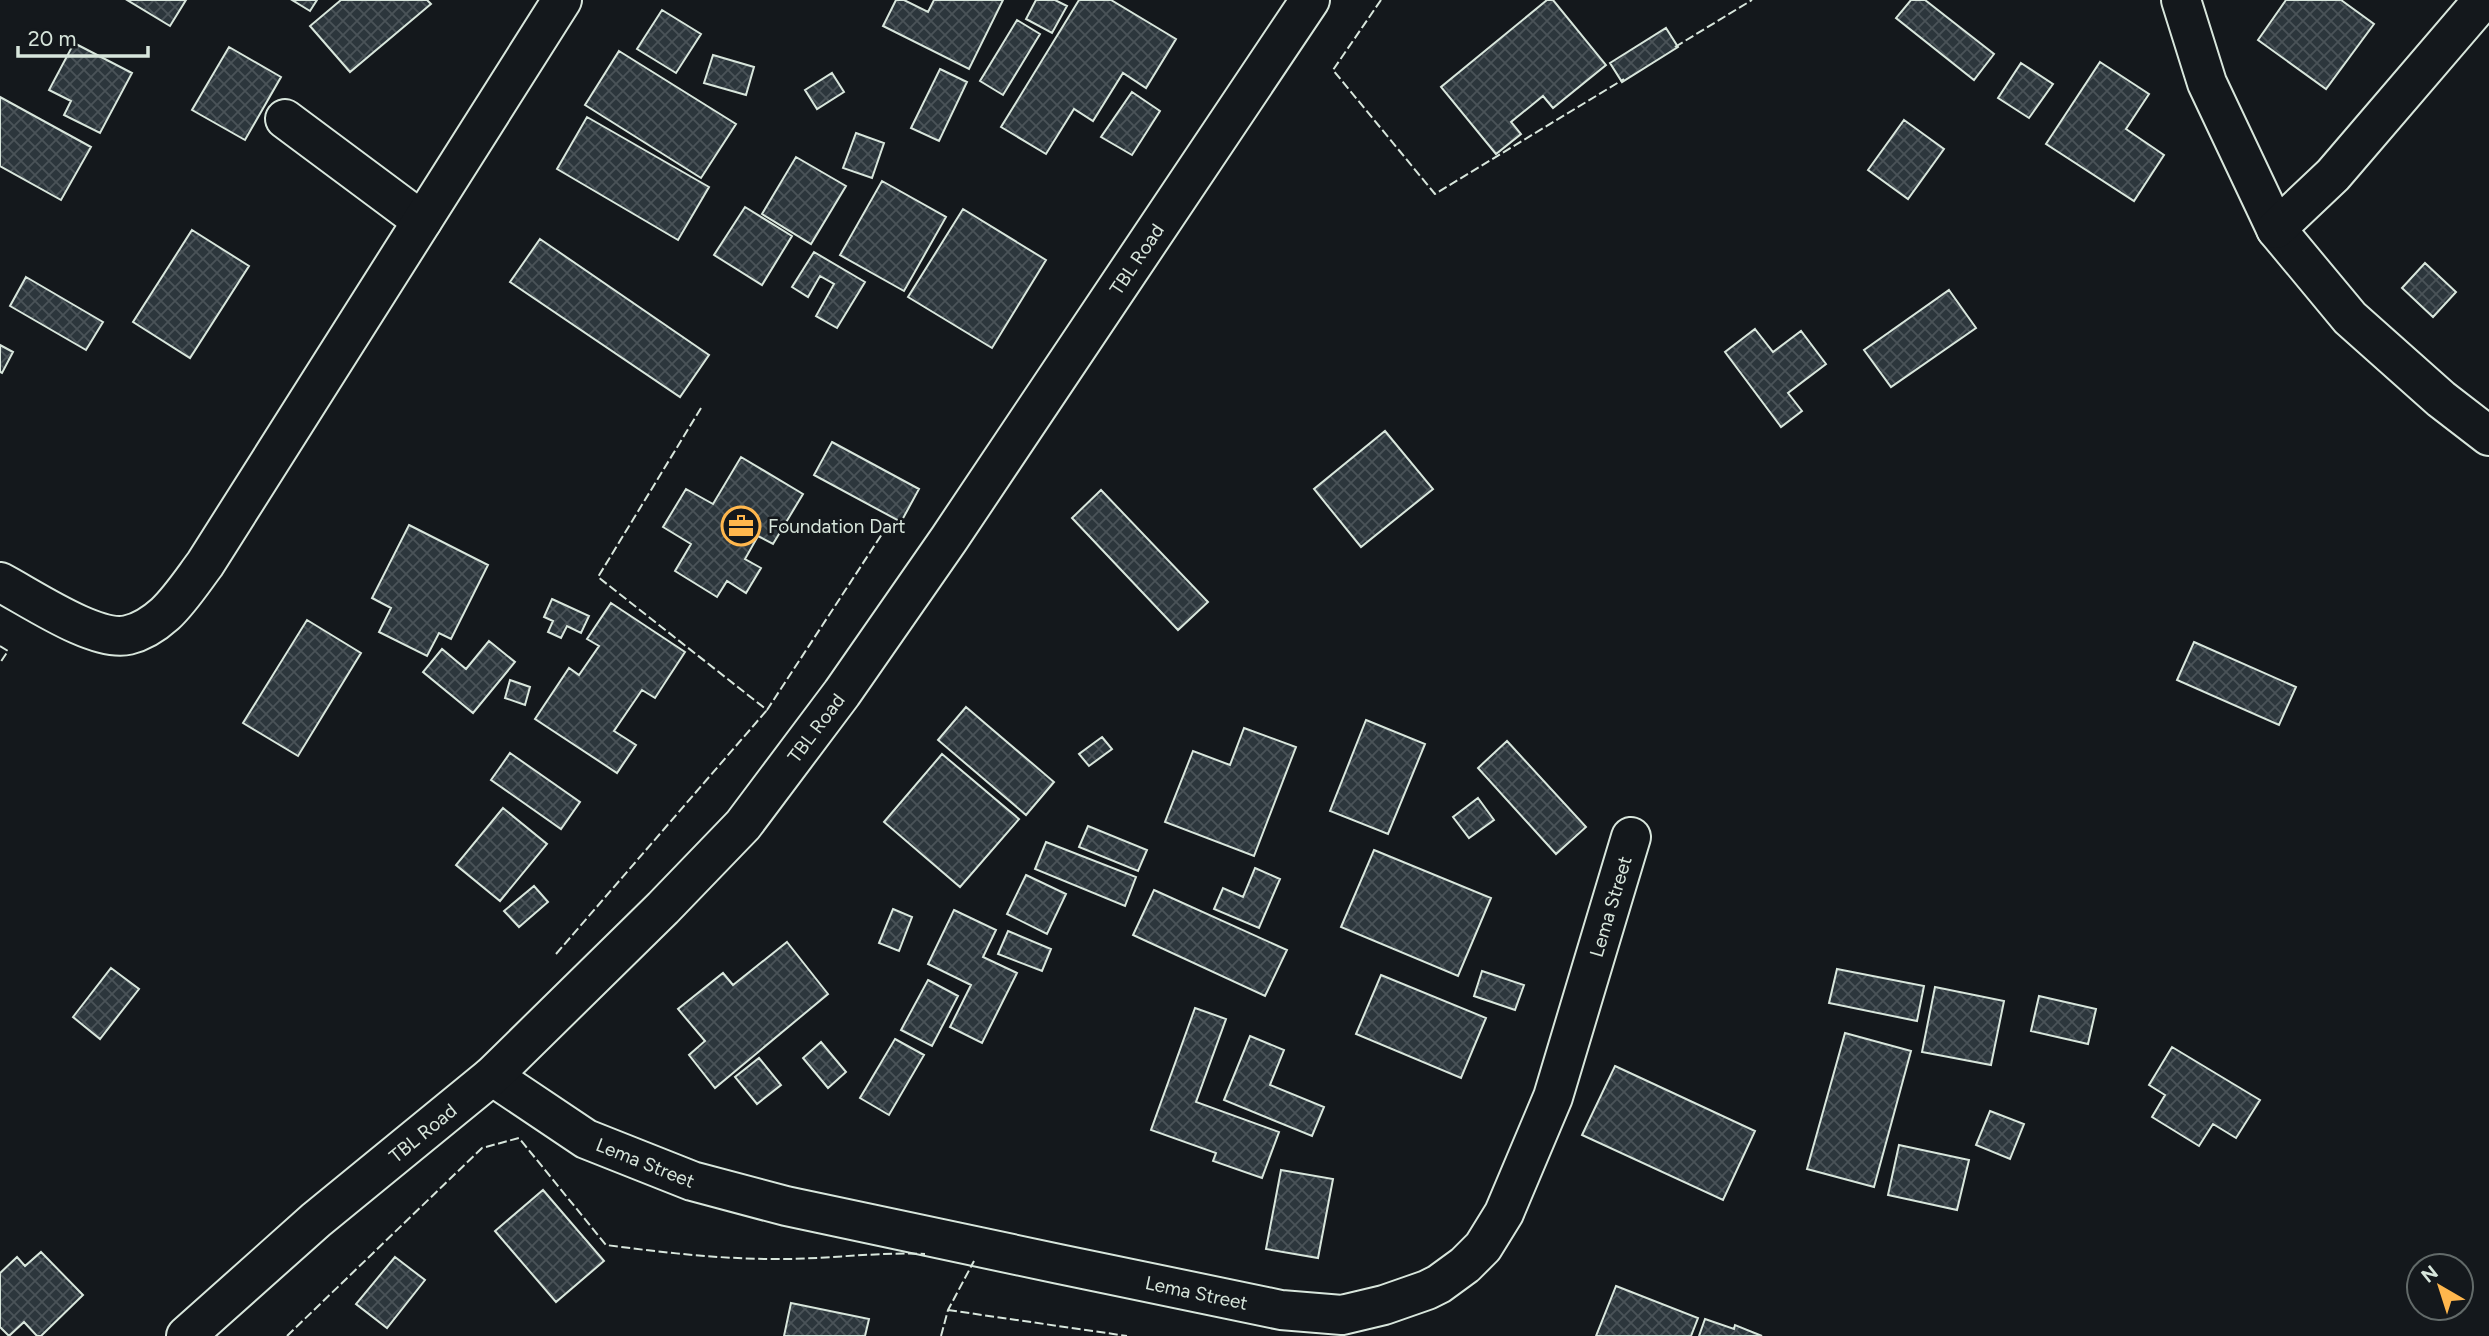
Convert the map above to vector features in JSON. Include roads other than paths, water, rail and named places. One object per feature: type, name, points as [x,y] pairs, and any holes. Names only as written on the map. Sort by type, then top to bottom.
[{"type":"street","points":[[0,582],[89,630],[111,635],[127,636],[167,612],[205,564],[562,0]]},
{"type":"street","name":"TBL Road","points":[[186,1336],[316,1220],[492,1076],[744,825],[842,693],[949,540],[1310,0]]},
{"type":"street","points":[[2181,0],[2207,83],[2276,229],[2350,318],[2441,399],[2489,436]]},
{"type":"street","points":[[2276,229],[2333,175],[2483,0]]},
{"type":"street","points":[[285,119],[422,221]]},
{"type":"street","name":"Lema Street","points":[[492,1076],[586,1139],[692,1181],[786,1206],[1281,1310],[1342,1315],[1384,1306],[1439,1284],[1465,1265],[1483,1247],[1504,1213],[1553,1097],[1631,837]]},
{"type":"place","name":"Foundation Dart","points":[[741,526]]}]
